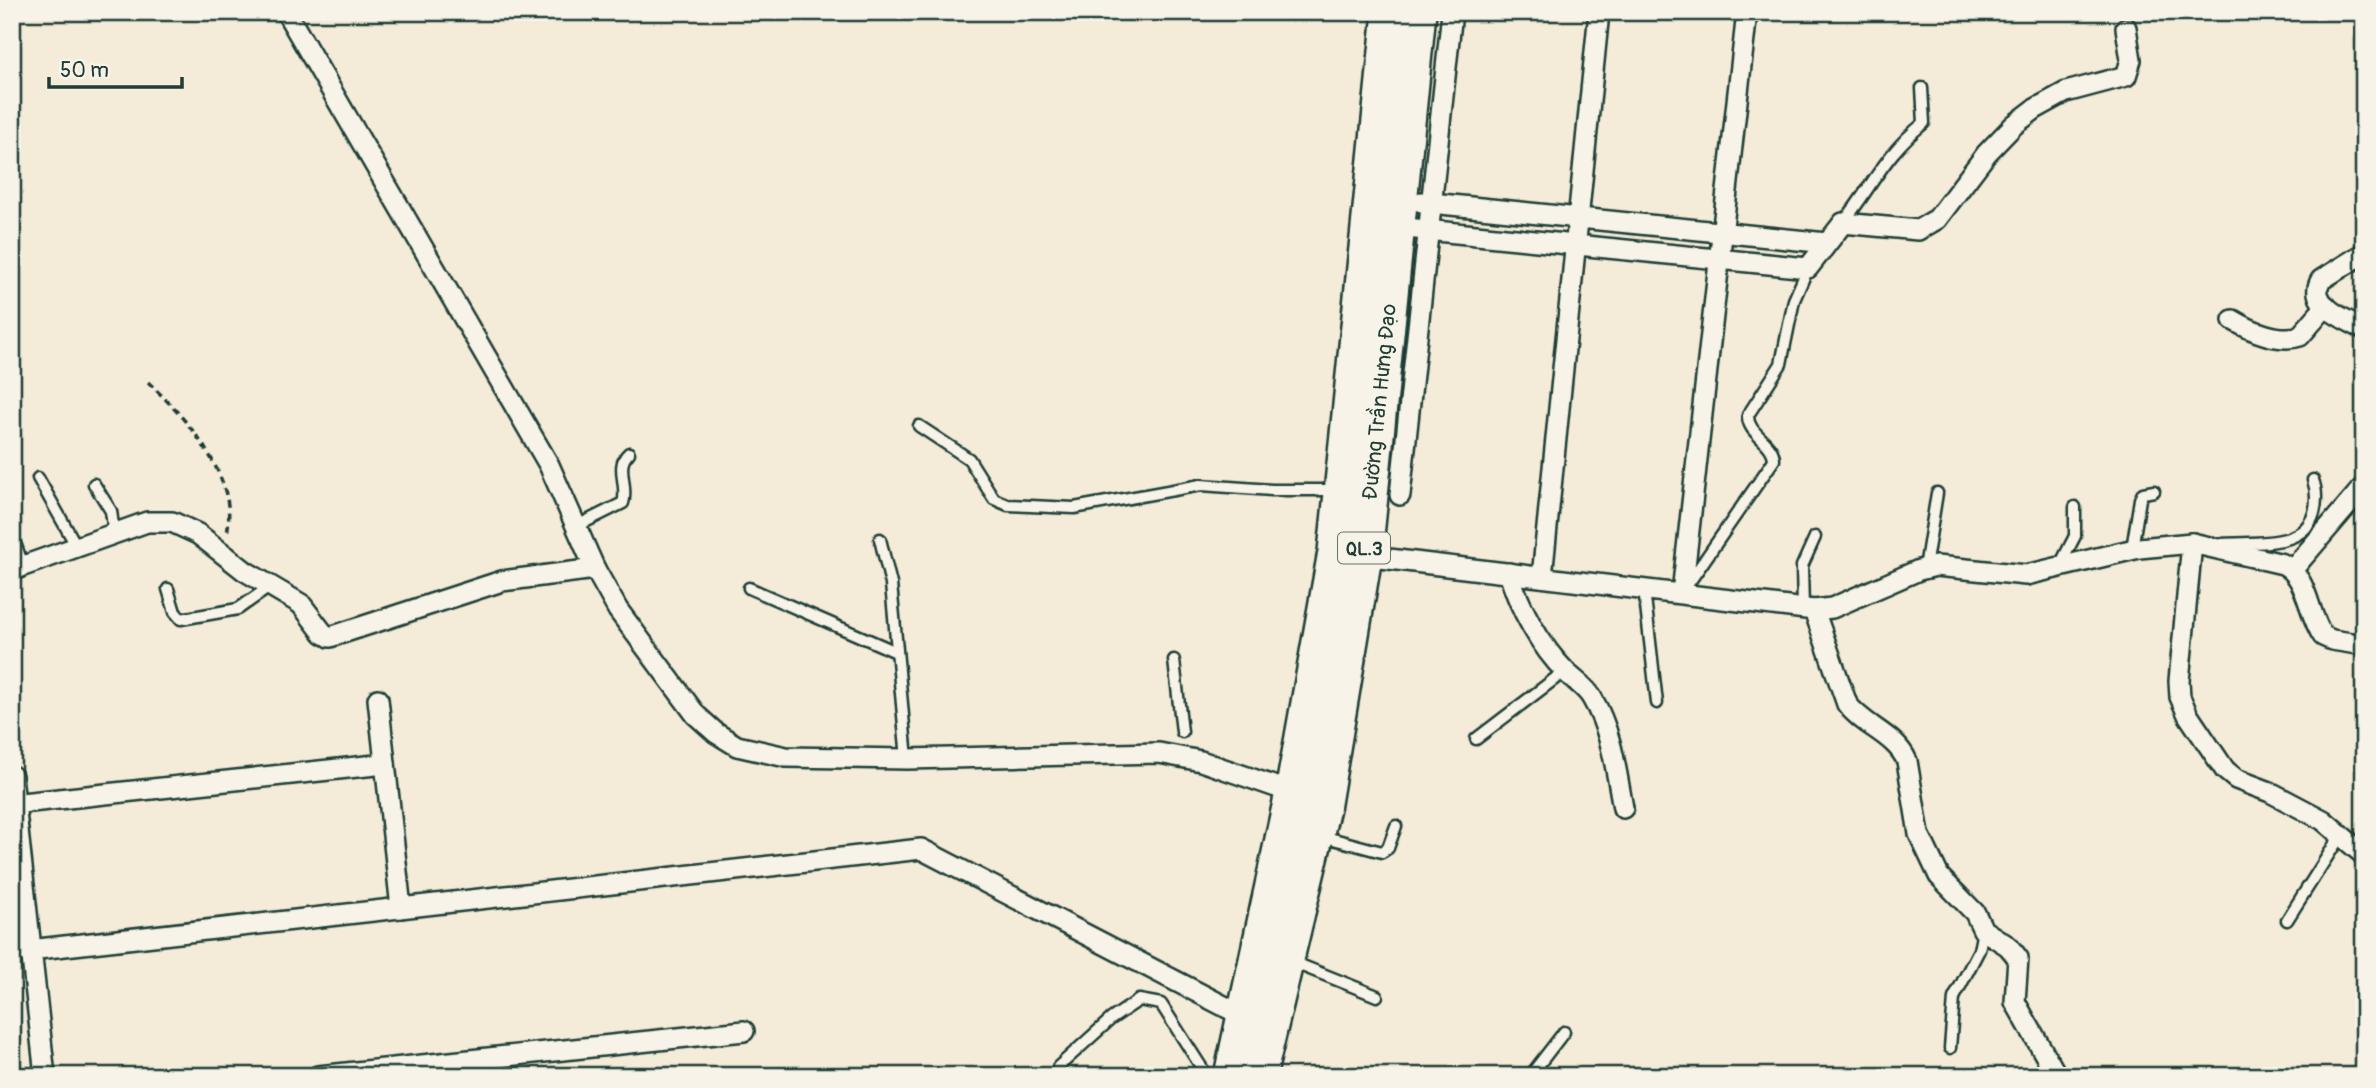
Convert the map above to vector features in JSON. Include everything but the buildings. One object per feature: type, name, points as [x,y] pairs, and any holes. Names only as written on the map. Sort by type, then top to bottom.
[{"type":"highway","name":"Đường Trần Hưng Đạo","points":[[1232,1076],[1245,1017],[1311,810],[1391,12]]},
{"type":"highway","name":"Đường Trần Hưng Đạo","points":[[1258,1076],[1285,959],[1311,810],[1364,556],[1414,215],[1418,12]]},
{"type":"street","points":[[286,12],[549,465],[595,569],[618,610],[696,715],[716,733],[737,746],[760,754],[786,757],[906,758],[1181,743],[1311,810]]},
{"type":"street","points":[[1400,495],[1414,215],[1452,12]]},
{"type":"street","points":[[1542,577],[1599,12]]},
{"type":"street","points":[[1682,593],[1747,12]]},
{"type":"street","points":[[1414,215],[1576,245],[1808,268],[1843,223],[1918,230],[1937,219],[1987,153],[2014,125],[2066,92],[2126,76],[2132,60],[2126,28]]},
{"type":"street","points":[[1414,215],[1578,218],[1828,243]]},
{"type":"street","points":[[2364,253],[2320,280],[2317,292],[2326,306],[2364,329]]},
{"type":"street","points":[[2233,320],[2273,336],[2294,338],[2300,336],[2326,306]]},
{"type":"street","points":[[2293,569],[2364,486]]},
{"type":"street","points":[[12,548],[15,569],[146,522],[172,522],[198,534],[220,552],[301,604],[323,633],[330,637],[502,581],[595,569]]},
{"type":"street","points":[[1364,556],[1809,610],[1832,608],[1925,568],[1954,566],[2026,575],[2132,549],[2198,544],[2293,569]]},
{"type":"street","points":[[2198,544],[2179,681],[2180,697],[2188,715],[2225,770],[2236,779],[2270,792],[2323,820],[2364,855]]},
{"type":"street","points":[[2293,569],[2323,636],[2364,645]]},
{"type":"street","points":[[1509,573],[1524,612],[1565,671],[1584,687],[1601,715],[1612,748],[1623,808]]},
{"type":"street","points":[[1809,610],[1847,704],[1855,714],[1902,750],[1923,848],[1938,876],[1975,913],[1983,930],[2008,946],[2018,958],[2015,1002],[2057,1076]]},
{"type":"street","points":[[378,699],[401,908]]},
{"type":"street","points":[[14,804],[385,764]]},
{"type":"street","points":[[12,776],[22,951],[44,1076]]},
{"type":"street","points":[[22,951],[921,849],[1245,1017]]},
{"type":"street","points":[[318,1076],[744,1031]]},
{"type":"lane","points":[[1843,223],[1892,152],[1924,123],[1922,88]]},
{"type":"lane","points":[[1682,593],[1774,460],[1772,449],[1749,425],[1748,415],[1781,364],[1794,300],[1808,268]]},
{"type":"lane","points":[[919,426],[969,459],[995,499],[1008,505],[1074,508],[1201,485],[1272,490],[1343,490]]},
{"type":"lane","points":[[577,526],[623,503],[625,489],[621,467],[629,453]]},
{"type":"lane","points":[[38,478],[77,547]]},
{"type":"lane","points":[[2198,544],[2281,540],[2301,534],[2308,527],[2316,502],[2313,480]]},
{"type":"lane","points":[[94,484],[111,511],[114,533]]},
{"type":"lane","points":[[2132,549],[2140,499],[2143,493],[2154,491]]},
{"type":"lane","points":[[1925,568],[1937,493]]},
{"type":"lane","points":[[2059,568],[2075,536],[2075,507]]},
{"type":"lane","points":[[1809,610],[1802,566],[1815,537]]},
{"type":"lane","points":[[880,539],[891,584],[894,651],[906,758]]},
{"type":"lane","points":[[167,589],[175,612],[181,619],[238,609],[271,586]]},
{"type":"lane","points":[[749,587],[894,651]]},
{"type":"lane","points":[[1644,589],[1657,703]]},
{"type":"lane","points":[[1174,660],[1181,743]]},
{"type":"lane","points":[[1476,739],[1565,671]]},
{"type":"lane","points":[[1311,810],[1382,852],[1388,848],[1396,826]]},
{"type":"lane","points":[[2287,920],[2341,834]]},
{"type":"lane","points":[[1950,1048],[1954,998],[1979,950],[1983,930]]},
{"type":"lane","points":[[1285,959],[1377,996]]},
{"type":"lane","points":[[1058,1067],[1111,1019],[1139,1000],[1161,1004],[1207,1076]]},
{"type":"lane","points":[[1530,1076],[1564,1032]]},
{"type":"path","points":[[148,382],[194,429],[226,493],[230,514],[220,552]]}]
